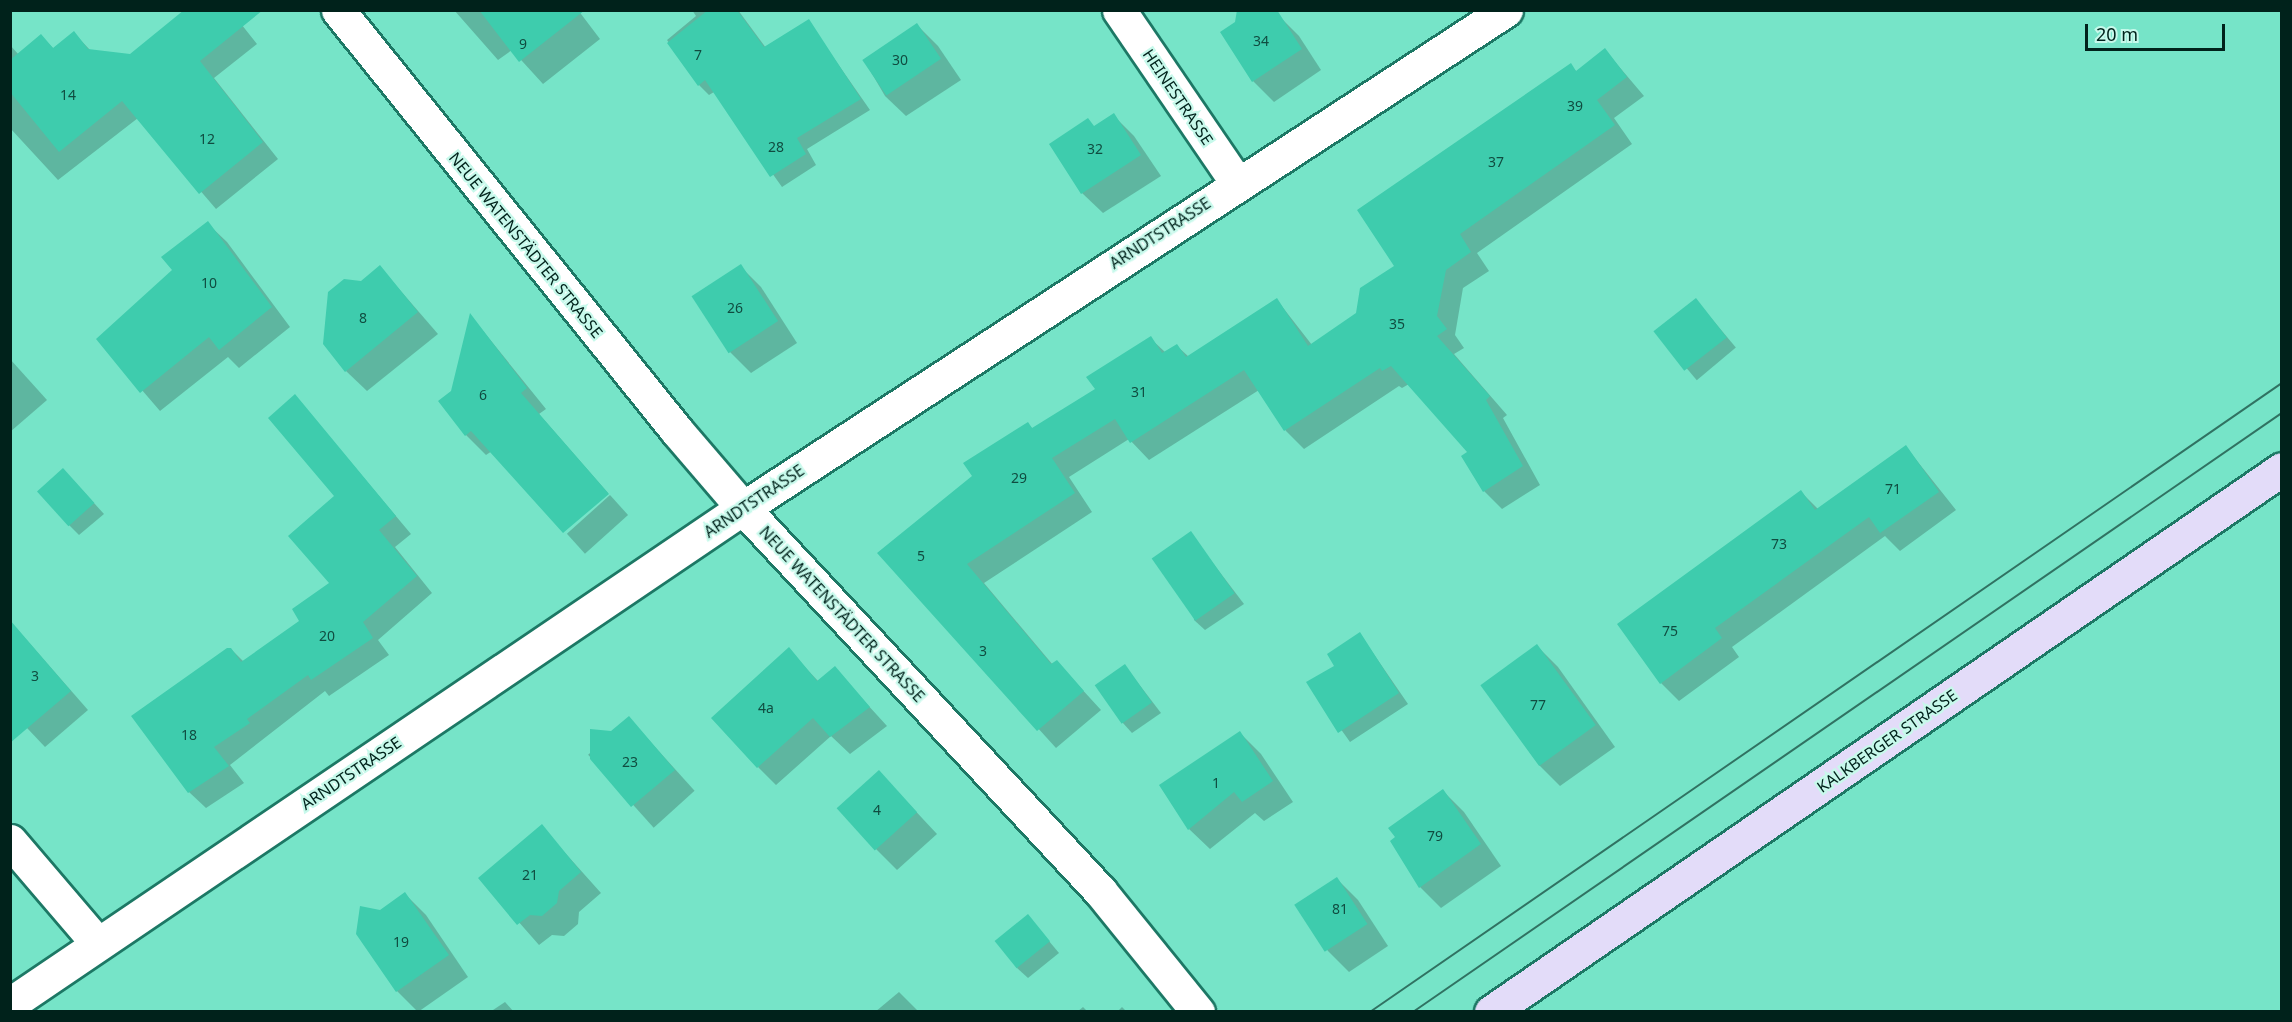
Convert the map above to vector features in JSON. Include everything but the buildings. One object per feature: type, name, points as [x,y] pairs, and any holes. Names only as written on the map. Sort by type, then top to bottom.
[{"type":"main road","name":"KALKBERGER STRASSE","points":[[1491,1011],[2282,469]]},
{"type":"street","name":"NEUE WATENSTÄDTER STRASSE","points":[[338,10],[743,508],[1100,891],[1198,1011]]},
{"type":"street","name":"HEINESTRASSE","points":[[1119,10],[1237,183]]},
{"type":"street","name":"ARNDTSTRASSE","points":[[10,1004],[743,508],[1237,183],[1506,10]]},
{"type":"street","points":[[10,841],[98,944]]},
{"type":"tram line","points":[[1370,1012],[2282,383]]},
{"type":"tram line","points":[[1413,1012],[2282,413]]}]
